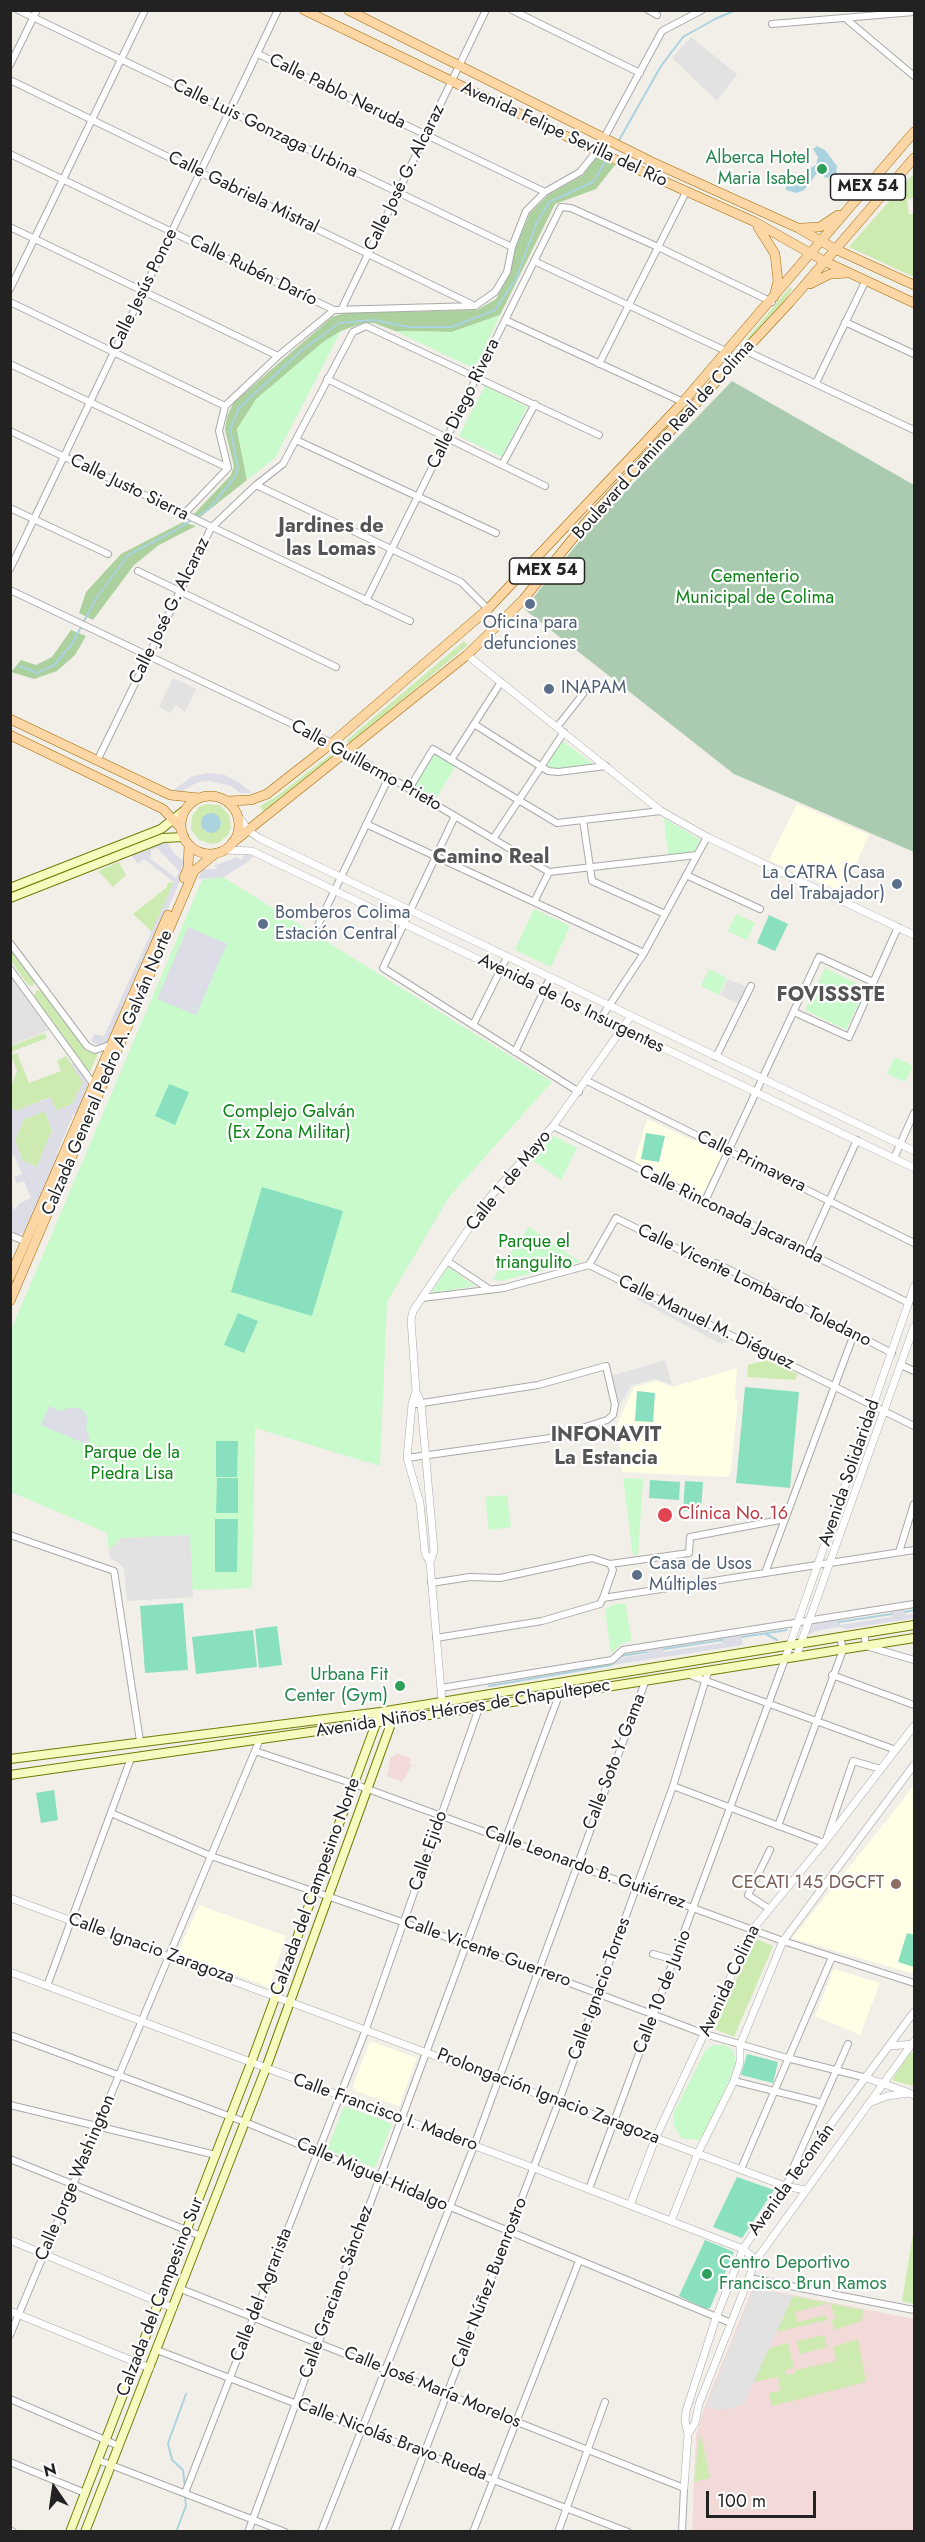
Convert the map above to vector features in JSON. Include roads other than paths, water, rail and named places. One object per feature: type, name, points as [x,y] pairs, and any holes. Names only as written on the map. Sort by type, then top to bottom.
[{"type":"main road","name":"Avenida Felipe Sevilla del Río","points":[[304,10],[616,160],[755,222],[824,261],[915,303]]},
{"type":"main road","name":"Avenida Felipe Sevilla del Río","points":[[348,10],[624,148],[915,285]]},
{"type":"main road","name":"Boulevard Camino Real de Colima","points":[[227,801],[251,800],[267,794],[332,743],[488,609],[728,352],[915,132]]},
{"type":"main road","name":"Boulevard Camino Real de Colima","points":[[224,849],[467,655],[531,591],[587,521],[746,351],[915,158]]},
{"type":"main road","points":[[798,228],[812,229],[829,223],[863,194]]},
{"type":"main road","points":[[755,222],[771,243],[775,254],[778,280],[772,301]]},
{"type":"main road","points":[[792,299],[818,278],[830,274],[851,273]]},
{"type":"main road","points":[[516,580],[520,590],[531,591]]},
{"type":"main road","points":[[500,597],[508,602],[511,611]]},
{"type":"main road","points":[[10,719],[170,795],[199,798]]},
{"type":"main road","points":[[10,735],[163,809],[174,819],[197,851],[224,849],[238,835],[238,816],[227,801],[208,795],[199,798],[185,810],[174,819],[161,830],[10,888]]},
{"type":"main road","points":[[46,752],[51,739]]},
{"type":"main road","points":[[185,810],[185,837]]},
{"type":"main road","points":[[10,898],[163,838],[185,837]]},
{"type":"main road","name":"Calzada General Pedro A. Galván Norte","points":[[10,1277],[188,868],[185,837]]},
{"type":"main road","name":"Calzada General Pedro A. Galván Norte","points":[[10,1301],[194,871],[224,849]]},
{"type":"main road","name":"Avenida Niños Héroes de Chapultepec","points":[[10,1760],[140,1741],[380,1712],[915,1625]]},
{"type":"main road","name":"Avenida Niños Héroes de Chapultepec","points":[[10,1775],[479,1708],[915,1638]]},
{"type":"main road","name":"Calzada del Campesino Norte","points":[[251,2063],[380,1712]]},
{"type":"main road","name":"Calzada del Campesino Norte","points":[[266,2068],[392,1720]]},
{"type":"main road","points":[[334,1839],[347,1844]]},
{"type":"main road","points":[[325,1864],[338,1869]]},
{"type":"main road","name":"Calzada del Campesino Sur","points":[[70,2532],[251,2063]]},
{"type":"main road","name":"Calzada del Campesino Sur","points":[[85,2532],[266,2068]]},
{"type":"street","name":"Calle Luis Gonzaga Urbina","points":[[18,10],[512,247]]},
{"type":"street","points":[[10,65],[37,10]]},
{"type":"street","points":[[10,289],[145,10]]},
{"type":"street","name":"Calle Jesús Ponce","points":[[10,569],[278,10]]},
{"type":"street","points":[[512,10],[640,73]]},
{"type":"street","points":[[648,10],[657,15]]},
{"type":"street","points":[[228,468],[219,431],[225,406],[278,356],[334,310],[475,306],[495,292],[507,272],[512,247],[526,212],[545,192],[580,172],[600,152],[662,31],[702,10]]},
{"type":"street","points":[[826,10],[827,20]]},
{"type":"street","name":"Calle José G. Alcaraz","points":[[342,308],[486,12]]},
{"type":"street","points":[[772,24],[915,12]]},
{"type":"street","points":[[845,18],[915,76]]},
{"type":"street","name":"Calle Pablo Neruda","points":[[258,54],[545,192]]},
{"type":"street","name":"Calle Gabriela Mistral","points":[[10,80],[475,306]]},
{"type":"street","name":"Calle Rubén Darío","points":[[10,154],[334,310]]},
{"type":"street","points":[[599,364],[686,192]]},
{"type":"street","name":"Calle Diego Rivera","points":[[366,601],[561,207],[571,208],[658,247]]},
{"type":"street","points":[[10,226],[278,356]]},
{"type":"street","points":[[658,247],[772,301]]},
{"type":"street","points":[[534,261],[728,352]]},
{"type":"street","points":[[816,383],[866,280]]},
{"type":"street","points":[[10,302],[225,406]]},
{"type":"street","points":[[505,320],[683,402]]},
{"type":"street","points":[[845,322],[915,354]]},
{"type":"street","name":"Calle José G. Alcaraz","points":[[97,761],[181,591],[208,526],[283,464],[353,332],[366,326],[477,378]]},
{"type":"street","points":[[746,351],[915,430]]},
{"type":"street","points":[[10,364],[228,468]]},
{"type":"street","points":[[477,378],[599,435]]},
{"type":"street","points":[[327,380],[545,486]]},
{"type":"street","points":[[502,465],[535,404]]},
{"type":"street","name":"Calle Justo Sierra","points":[[10,430],[185,516],[410,621]]},
{"type":"street","points":[[296,440],[496,533]]},
{"type":"street","points":[[185,516],[228,468]]},
{"type":"street","points":[[256,485],[461,582],[488,609]]},
{"type":"street","points":[[10,508],[108,554]]},
{"type":"street","points":[[138,571],[336,667]]},
{"type":"street","name":"Calle Guillermo Prieto","points":[[10,590],[332,743],[549,872]]},
{"type":"street","points":[[467,655],[661,811],[707,837],[915,935]]},
{"type":"street","points":[[451,760],[501,682]]},
{"type":"street","points":[[557,727],[583,694]]},
{"type":"street","points":[[474,724],[541,767],[558,772],[606,766]]},
{"type":"street","points":[[493,839],[564,732]]},
{"type":"street","points":[[409,789],[433,749],[557,823],[661,811]]},
{"type":"street","points":[[318,925],[389,777]]},
{"type":"street","name":"Avenida de los Insurgentes","points":[[238,816],[249,831],[341,878],[915,1151]]},
{"type":"street","points":[[455,816],[382,968],[579,1092]]},
{"type":"street","points":[[583,820],[592,881],[664,914]]},
{"type":"street","points":[[366,824],[644,953]]},
{"type":"street","points":[[601,1018],[644,953],[707,837]]},
{"type":"street","name":"Avenida de los Insurgentes","points":[[224,849],[252,851],[915,1168]]},
{"type":"street","points":[[534,902],[549,872],[697,855]]},
{"type":"street","points":[[686,875],[760,909]]},
{"type":"street","points":[[794,1012],[849,1037],[898,927]]},
{"type":"street","points":[[10,943],[87,1046],[95,1050],[113,1044]]},
{"type":"street","points":[[473,1025],[507,957]]},
{"type":"street","points":[[705,1202],[819,957],[873,982]]},
{"type":"street","points":[[10,969],[94,1085]]},
{"type":"street","points":[[515,1052],[550,978]]},
{"type":"street","points":[[28,993],[40,983]]},
{"type":"street","points":[[716,1057],[751,986]]},
{"type":"street","name":"Calle 1 de Mayo","points":[[443,1713],[431,1583],[430,1563],[434,1551],[421,1403],[416,1391],[411,1320],[413,1311],[490,1197],[553,1126],[587,1082],[631,1016]]},
{"type":"street","name":"Calle Primavera","points":[[587,1082],[915,1244]]},
{"type":"street","points":[[894,1158],[915,1113]]},
{"type":"street","name":"Calle Rinconada Jacaranda","points":[[553,1126],[909,1303]]},
{"type":"street","points":[[806,1252],[857,1140]]},
{"type":"street","name":"Calle Vicente Lombardo Toledano","points":[[589,1265],[616,1218],[710,1265],[716,1263],[892,1353]]},
{"type":"street","points":[[10,1235],[26,1242]]},
{"type":"street","points":[[447,1262],[489,1289]]},
{"type":"street","points":[[422,1298],[504,1288],[589,1265]]},
{"type":"street","name":"Calle Manuel M. Diéguez","points":[[589,1265],[915,1426]]},
{"type":"street","name":"Avenida Solidaridad","points":[[784,1659],[915,1287]]},
{"type":"street","name":"Avenida Solidaridad","points":[[795,1657],[915,1327]]},
{"type":"street","points":[[765,1573],[854,1334]]},
{"type":"street","points":[[902,1365],[915,1371]]},
{"type":"street","points":[[407,1458],[550,1438],[607,1420],[613,1415],[615,1405],[606,1366],[538,1385],[412,1404]]},
{"type":"street","name":"Calle 1 de Mayo","points":[[416,1391],[412,1404],[407,1458],[420,1503],[425,1553],[430,1563]]},
{"type":"street","points":[[899,1552],[915,1504]]},
{"type":"street","points":[[431,1583],[470,1577],[500,1578],[592,1558],[610,1564],[689,1552],[690,1538],[785,1519]]},
{"type":"street","points":[[10,1535],[114,1570],[140,1741]]},
{"type":"street","points":[[603,1598],[915,1550]]},
{"type":"street","points":[[436,1638],[542,1621],[600,1604],[613,1570],[610,1564]]},
{"type":"street","points":[[441,1688],[612,1660],[623,1650],[915,1604]]},
{"type":"street","points":[[864,1633],[866,1646],[915,1660]]},
{"type":"street","points":[[778,1826],[843,1650],[840,1637]]},
{"type":"street","name":"Calle 10 de Junio","points":[[589,2189],[695,1908],[728,1807],[784,1659]]},
{"type":"street","name":"Calle Ignacio Torres","points":[[534,2168],[673,1786],[708,1672]]},
{"type":"street","points":[[690,1675],[767,1701],[896,1750]]},
{"type":"street","points":[[832,1675],[915,1705]]},
{"type":"street","name":"Calle Soto Y Gama","points":[[321,2532],[474,2146],[645,1682]]},
{"type":"street","name":"Calle Graciano Sánchez","points":[[248,2532],[559,1695]]},
{"type":"street","name":"Calle Ejido","points":[[340,2096],[366,2029],[479,1708]]},
{"type":"street","name":"Avenida Colima","points":[[630,2205],[656,2137],[753,1929],[768,1908],[825,1842],[915,1726]]},
{"type":"street","name":"Calle Jorge Washington","points":[[10,2335],[260,1739]]},
{"type":"street","name":"Calle Leonardo B. Gutiérrez","points":[[255,1751],[368,1789],[783,1941],[915,1983]]},
{"type":"street","points":[[47,1986],[131,1758]]},
{"type":"street","points":[[673,1786],[825,1842],[853,1761],[881,1769]]},
{"type":"street","name":"Avenida Colima","points":[[671,2221],[698,2153],[734,2081],[740,2062],[740,2045],[783,1941],[915,1765]]},
{"type":"street","name":"Calle Vicente Guerrero","points":[[111,1813],[211,1856],[466,1944],[705,2034],[867,2078]]},
{"type":"street","points":[[768,1908],[748,1895],[770,1850]]},
{"type":"street","name":"Calle Ignacio Zaragoza","points":[[10,1898],[291,2000]]},
{"type":"street","points":[[652,1954],[675,1960]]},
{"type":"street","points":[[741,2169],[832,1957]]},
{"type":"street","name":"Calle Francisco I. Madero","points":[[10,1972],[589,2189],[743,2249],[756,2260]]},
{"type":"street","name":"Prolongación Ignacio Zaragoza","points":[[291,2000],[785,2186],[805,2190]]},
{"type":"street","name":"Avenida Tecomán","points":[[682,2532],[688,2434],[685,2421],[686,2411],[716,2318],[743,2249],[785,2186],[915,2012]]},
{"type":"street","name":"Calle Miguel Hidalgo","points":[[10,2035],[245,2122],[731,2323]]},
{"type":"street","points":[[890,2046],[914,2043]]},
{"type":"street","name":"Avenida Tecomán","points":[[688,2434],[695,2423],[756,2260],[914,2043]]},
{"type":"street","points":[[785,2186],[848,2044]]},
{"type":"street","points":[[867,2078],[884,2082],[912,2094]]},
{"type":"street","points":[[734,2081],[822,2103]]},
{"type":"street","points":[[869,2103],[886,2096],[912,2094]]},
{"type":"street","name":"Calle del Agrarista","points":[[185,2493],[340,2096]]},
{"type":"street","points":[[10,2105],[216,2155]]},
{"type":"street","points":[[10,2159],[201,2236]]},
{"type":"street","name":"Calle Núñez Buenrostro","points":[[394,2532],[534,2168]]},
{"type":"street","points":[[10,2240],[173,2308]]},
{"type":"street","points":[[473,2532],[579,2261]]},
{"type":"street","points":[[749,2278],[915,2310]]},
{"type":"street","name":"Calle José María Morelos","points":[[181,2289],[684,2488]]},
{"type":"street","points":[[10,2311],[150,2368]]},
{"type":"street","name":"Calle Nicolás Bravo Rueda","points":[[157,2350],[628,2532]]},
{"type":"street","points":[[10,2399],[119,2446]]},
{"type":"street","points":[[558,2532],[605,2402]]},
{"type":"street","points":[[98,2460],[285,2532]]},
{"type":"street","points":[[10,2462],[85,2493]]},
{"type":"water","name":"Alberca Hotel Maria Isabel","points":[[817,146],[825,150],[837,166],[836,176],[826,178],[818,172],[804,190],[797,193],[786,190],[786,182],[789,179],[797,181],[800,175],[805,175],[806,170],[816,165],[818,157],[813,149]]},
{"type":"water","points":[[211,813],[218,816],[221,823],[218,830],[211,833],[204,830],[201,823],[204,816]]},
{"type":"waterway","points":[[618,142],[661,66],[683,37],[736,10]]},
{"type":"waterway","points":[[19,666],[37,673],[54,665],[72,644],[95,600],[128,555],[174,531],[209,509],[235,477],[238,467],[230,429],[239,408],[301,351],[339,323],[374,320],[408,327],[452,327],[495,310],[516,279],[536,224],[549,202],[593,182],[607,159]]},
{"type":"waterway","points":[[905,1612],[914,1610]]},
{"type":"waterway","points":[[839,1622],[892,1614]]},
{"type":"waterway","points":[[742,1637],[787,1630]]},
{"type":"waterway","points":[[766,1634],[777,1640]]},
{"type":"waterway","points":[[664,1649],[722,1640]]},
{"type":"waterway","points":[[489,1686],[611,1665],[621,1656],[646,1652]]},
{"type":"waterway","points":[[185,2487],[183,2470],[172,2460],[168,2443],[186,2394]]},
{"type":"waterway","points":[[176,2532],[186,2506],[185,2496]]},
{"type":"place","name":"Alberca Hotel Maria Isabel","points":[[822,169]]},
{"type":"place","name":"Oficina para defunciones","points":[[530,604]]},
{"type":"place","name":"INAPAM","points":[[549,689]]},
{"type":"place","name":"La CATRA (Casa del Trabajador)","points":[[897,884]]},
{"type":"place","name":"Bomberos Colima Estación Central","points":[[263,924]]},
{"type":"place","name":"Clínica No. 16","points":[[665,1515]]},
{"type":"place","name":"Casa de Usos Múltiples","points":[[637,1575]]},
{"type":"place","name":"Urbana Fit Center (Gym)","points":[[400,1686]]},
{"type":"place","name":"CECATI 145 DGCFT","points":[[896,1884]]},
{"type":"place","name":"Centro Deportivo Francisco Brun Ramos","points":[[707,2274]]},
{"type":"district","name":"Jardines de las Lomas","points":[[331,538]]},
{"type":"district","name":"Camino Real","points":[[491,858]]},
{"type":"district","name":"FOVISSSTE","points":[[831,996]]},
{"type":"district","name":"INFONAVIT La Estancia","points":[[606,1448]]},
{"type":"park label","name":"Cementerio Municipal de Colima","points":[[755,588]]},
{"type":"park label","name":"Complejo Galván (Ex Zona Militar)","points":[[289,1123]]},
{"type":"park label","name":"Parque el triangulito","points":[[534,1253]]},
{"type":"park label","name":"Parque de la Piedra Lisa","points":[[132,1464]]}]
